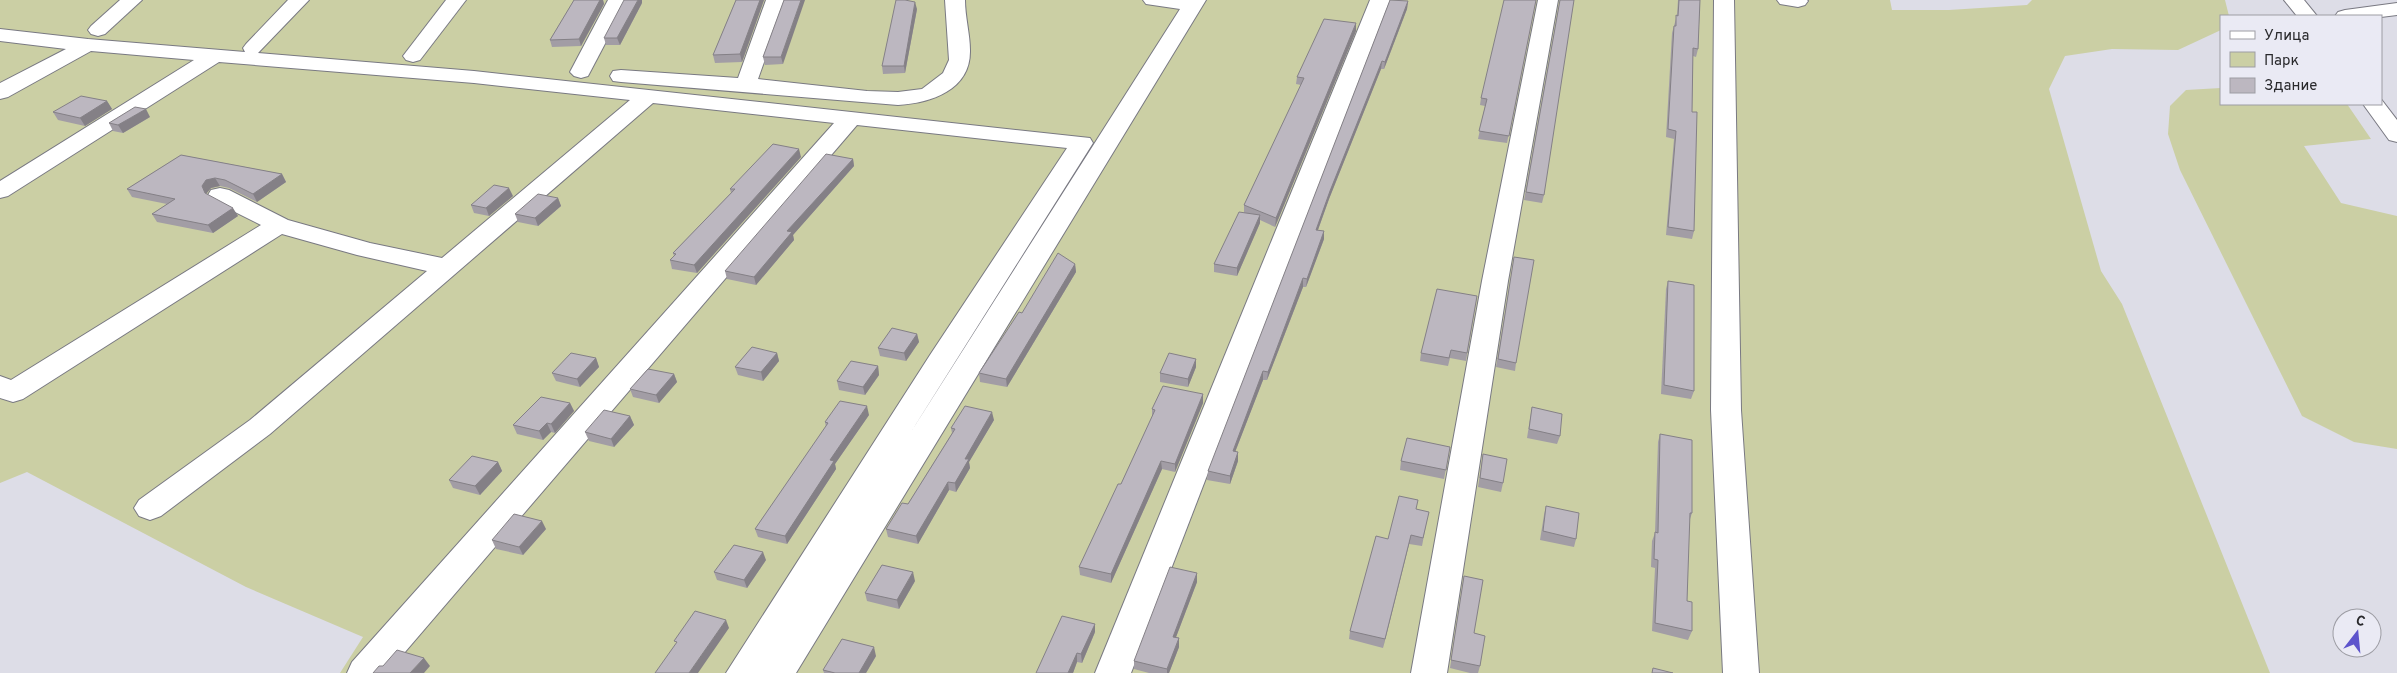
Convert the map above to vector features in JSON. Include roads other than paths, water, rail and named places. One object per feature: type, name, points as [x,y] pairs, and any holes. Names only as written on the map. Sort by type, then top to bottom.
[{"type":"main road","points":[[0,92],[93,38],[132,0]]},
{"type":"main road","points":[[253,48],[299,0]]},
{"type":"main road","points":[[413,56],[456,0]]},
{"type":"main road","points":[[581,72],[618,0]]},
{"type":"main road","points":[[746,84],[776,0]]},
{"type":"main road","points":[[0,35],[93,38],[413,56],[581,72],[746,84],[875,98],[914,98],[937,91],[952,76],[961,60],[954,12],[955,0]]},
{"type":"main road","points":[[777,673],[1194,2],[1153,0]]},
{"type":"main road","points":[[1113,673],[1380,0]]},
{"type":"main road","points":[[1429,673],[1494,291],[1548,0]]},
{"type":"main road","points":[[1724,0],[1726,410],[1741,673]]},
{"type":"main road","points":[[2294,0],[2306,15]]},
{"type":"main road","points":[[2352,15],[2397,9]]},
{"type":"main road","points":[[0,21],[93,38],[216,55],[474,77],[1082,143],[940,362],[744,673]]},
{"type":"main road","points":[[2382,26],[2397,21]]},
{"type":"main road","points":[[0,191],[216,55]]},
{"type":"main road","points":[[150,508],[260,426],[647,97]]},
{"type":"main road","points":[[2375,105],[2397,135]]},
{"type":"main road","points":[[365,673],[850,119]]},
{"type":"main road","points":[[220,195],[279,225],[366,250],[447,267]]},
{"type":"main road","points":[[0,386],[13,392],[279,225]]}]
